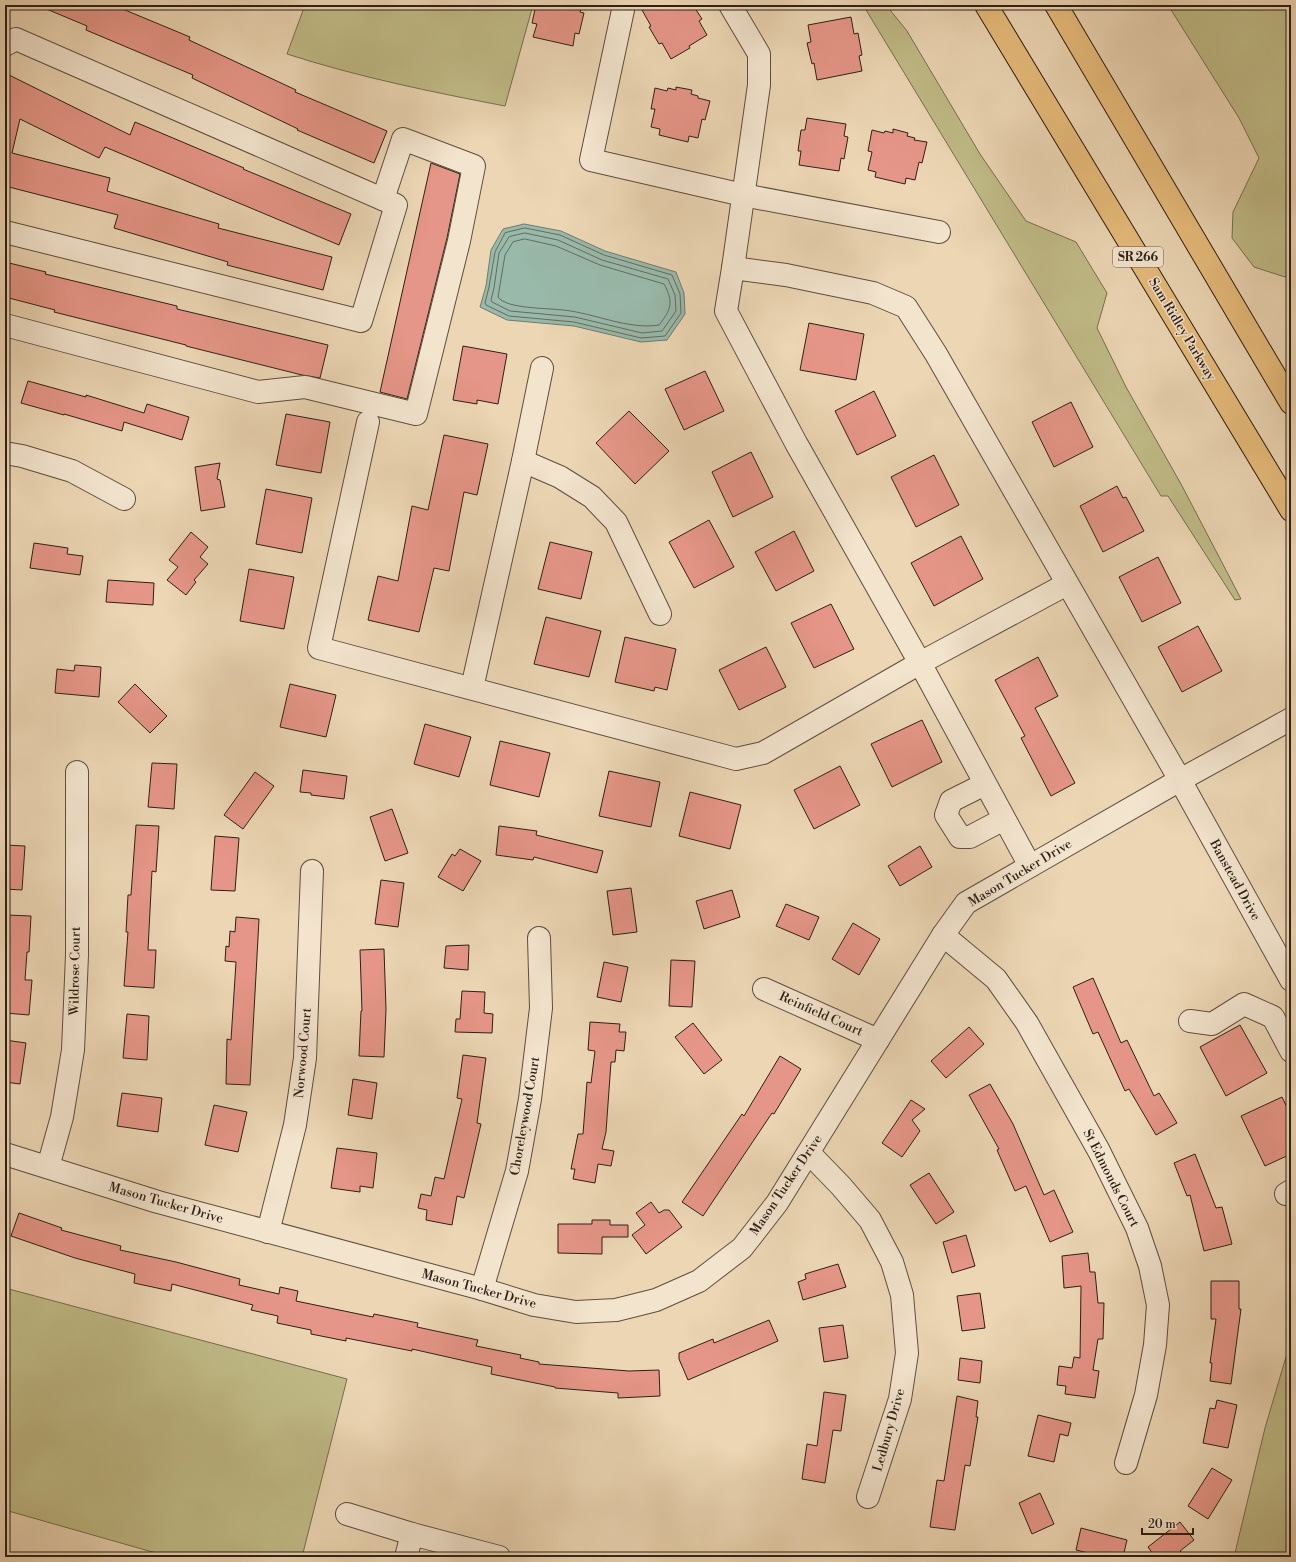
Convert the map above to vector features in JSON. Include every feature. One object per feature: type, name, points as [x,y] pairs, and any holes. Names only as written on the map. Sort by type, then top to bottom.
[{"type":"main road","name":"Sam Ridley Parkway","points":[[986,5],[1291,510]]},
{"type":"main road","points":[[1056,5],[1291,403]]},
{"type":"street","points":[[730,5],[759,54],[759,85],[726,310],[796,443],[920,663],[1030,866]]},
{"type":"street","points":[[623,10],[591,160],[743,195],[939,232]]},
{"type":"street","points":[[5,44],[16,39],[396,205],[361,321],[5,232]]},
{"type":"street","points":[[5,325],[258,392],[305,387],[416,414],[459,241],[474,166],[402,139],[383,200]]},
{"type":"street","name":"Banstead Drive","points":[[733,268],[786,275],[873,292],[906,307],[936,354],[1180,780],[1291,980]]},
{"type":"street","points":[[472,688],[523,461],[542,368]]},
{"type":"street","points":[[368,422],[319,648],[736,759],[763,753],[920,663],[1067,584]]},
{"type":"street","points":[[5,453],[22,456],[72,471],[124,499]]},
{"type":"street","points":[[523,461],[560,477],[592,497],[616,522],[660,614]]},
{"type":"street","name":"Mason Tucker Drive","points":[[5,1154],[158,1202],[534,1305],[576,1312],[616,1310],[656,1300],[699,1281],[742,1248],[777,1203],[943,935],[966,903],[1180,780],[1291,719]]},
{"type":"street","name":"Wildrose Court","points":[[48,1168],[62,1117],[73,1050],[76,955],[77,772]]},
{"type":"street","points":[[985,784],[951,802],[946,815],[960,837],[970,838],[1004,819]]},
{"type":"street","name":"Norwood Court","points":[[268,1232],[295,1125],[305,1058],[312,871]]},
{"type":"street","name":"St Edmonds Court","points":[[943,935],[996,979],[1027,1023],[1099,1151],[1137,1228],[1150,1266],[1158,1305],[1155,1345],[1146,1395],[1126,1463]]},
{"type":"street","name":"Choreleywood Court","points":[[482,1290],[516,1171],[530,1099],[541,1008],[539,938]]},
{"type":"street","name":"Reinfield Court","points":[[764,989],[878,1040]]},
{"type":"street","points":[[1190,1021],[1212,1024],[1244,1004],[1273,1017],[1291,1051]]},
{"type":"street","name":"Ledbury Drive","points":[[809,1153],[841,1186],[870,1220],[892,1262],[902,1295],[907,1353],[900,1399],[868,1497]]},
{"type":"street","points":[[348,1514],[412,1534],[499,1557]]},
{"type":"street","points":[[406,1557],[412,1534]]},
{"type":"shaded area","points":[[305,5],[533,5],[505,106],[368,77],[287,54]]},
{"type":"shaded area","points":[[863,5],[886,5],[907,31],[980,154],[1026,221],[1076,242],[1107,293],[1097,328],[1126,387],[1181,484],[1241,599],[1235,600],[1168,496],[1161,496]]},
{"type":"shaded area","points":[[1168,5],[1291,5],[1291,274],[1285,277],[1254,267],[1232,238],[1233,212],[1259,158],[1239,118]]},
{"type":"shaded area","points":[[5,1288],[347,1379],[302,1557],[170,1557],[5,1510]]},
{"type":"shaded area","points":[[1291,1340],[1291,1557],[1234,1557],[1265,1428]]},
{"type":"water","points":[[524,224],[561,231],[605,251],[676,272],[684,293],[685,314],[667,340],[641,342],[574,326],[507,320],[480,307],[486,286],[491,250],[503,229]]},
{"type":"building","points":[[37,5],[113,5],[190,37],[189,40],[296,90],[295,92],[387,131],[374,163],[297,130],[298,129],[192,78],[193,75],[86,30],[87,26]]},
{"type":"building","points":[[536,5],[582,5],[580,12],[584,13],[579,34],[575,33],[573,46],[533,37],[537,24],[532,23]]},
{"type":"building","points":[[650,5],[693,5],[702,19],[699,21],[707,35],[689,46],[690,48],[671,59],[662,43],[659,44],[649,27],[651,26],[642,10]]},
{"type":"building","points":[[851,17],[854,34],[858,33],[862,55],[859,56],[862,71],[817,80],[814,63],[812,64],[807,43],[811,42],[808,25]]},
{"type":"building","points":[[9,75],[130,135],[135,122],[351,214],[339,245],[105,147],[99,158],[20,119],[12,153],[110,178],[107,191],[219,224],[218,228],[332,257],[323,290],[227,265],[228,262],[114,228],[118,215],[5,186],[5,83]]},
{"type":"building","points":[[676,87],[692,90],[691,94],[698,96],[698,98],[710,101],[705,120],[702,119],[698,138],[689,136],[688,142],[659,135],[660,129],[651,127],[655,109],[651,109],[655,88],[667,91],[668,88],[676,90]]},
{"type":"building","points":[[807,118],[846,124],[844,136],[848,137],[844,159],[841,158],[839,171],[799,165],[801,151],[798,151],[801,130],[805,130]]},
{"type":"building","points":[[893,129],[908,133],[907,136],[915,138],[914,140],[927,142],[922,163],[919,162],[915,180],[906,178],[905,184],[875,177],[876,172],[868,170],[872,152],[868,151],[872,130],[884,133],[885,131],[893,133]]},
{"type":"building","points":[[431,163],[460,174],[447,238],[407,399],[380,392]]},
{"type":"building","points":[[5,262],[46,272],[45,274],[177,306],[177,309],[328,345],[320,378],[302,375],[186,346],[54,312],[55,310],[5,297]]},
{"type":"building","points":[[809,323],[864,334],[856,380],[800,370]]},
{"type":"building","points":[[463,346],[507,354],[498,404],[477,400],[477,404],[453,400]]},
{"type":"building","points":[[705,371],[724,411],[684,430],[665,389]]},
{"type":"building","points":[[28,381],[86,397],[86,395],[144,413],[147,404],[189,417],[182,440],[124,422],[122,431],[21,403]]},
{"type":"building","points":[[874,391],[896,436],[857,455],[835,411]]},
{"type":"building","points":[[1071,402],[1093,447],[1054,467],[1032,422]]},
{"type":"building","points":[[629,411],[669,451],[635,484],[596,443]]},
{"type":"building","points":[[286,414],[330,422],[321,473],[276,465]]},
{"type":"building","points":[[444,435],[488,444],[477,495],[464,492],[449,571],[434,568],[419,632],[368,620],[378,576],[398,581],[412,506],[428,510]]},
{"type":"building","points":[[751,452],[773,497],[733,517],[712,472]]},
{"type":"building","points":[[934,455],[959,505],[916,527],[891,477]]},
{"type":"building","points":[[220,463],[217,479],[220,480],[225,507],[201,511],[195,467]]},
{"type":"building","points":[[1117,486],[1123,498],[1126,497],[1144,531],[1103,552],[1080,506]]},
{"type":"building","points":[[266,489],[312,498],[302,553],[256,544]]},
{"type":"building","points":[[709,520],[734,567],[694,588],[669,542]]},
{"type":"building","points":[[794,531],[814,571],[776,591],[755,552]]},
{"type":"building","points":[[191,532],[208,547],[200,557],[208,564],[194,580],[196,582],[186,595],[167,580],[178,567],[169,560]]},
{"type":"building","points":[[961,536],[983,579],[934,606],[911,563]]},
{"type":"building","points":[[550,542],[592,552],[581,599],[538,589]]},
{"type":"building","points":[[34,543],[68,548],[67,554],[83,556],[80,575],[30,568]]},
{"type":"building","points":[[1158,557],[1181,603],[1142,622],[1119,577]]},
{"type":"building","points":[[249,569],[294,577],[284,629],[240,621]]},
{"type":"building","points":[[108,580],[154,583],[153,605],[106,602]]},
{"type":"building","points":[[831,604],[854,649],[814,668],[791,623]]},
{"type":"building","points":[[546,617],[601,631],[589,677],[534,664]]},
{"type":"building","points":[[1198,626],[1222,671],[1182,692],[1158,647]]},
{"type":"building","points":[[625,637],[676,649],[667,690],[655,687],[654,691],[615,682]]},
{"type":"building","points":[[766,647],[786,687],[739,710],[719,670]]},
{"type":"building","points":[[1038,657],[1058,696],[1035,708],[1075,783],[1051,796],[1021,738],[1025,736],[995,680]]},
{"type":"building","points":[[75,665],[101,667],[99,697],[55,693],[57,669],[74,671]]},
{"type":"building","points":[[135,684],[167,716],[150,733],[118,702]]},
{"type":"building","points":[[290,684],[336,695],[326,737],[280,727]]},
{"type":"building","points":[[922,720],[942,762],[892,787],[871,744]]},
{"type":"building","points":[[425,724],[471,737],[459,777],[414,764]]},
{"type":"building","points":[[500,741],[550,753],[539,797],[490,785]]},
{"type":"building","points":[[152,763],[177,764],[174,809],[148,807]]},
{"type":"building","points":[[840,766],[860,805],[814,829],[794,790]]},
{"type":"building","points":[[303,770],[347,776],[344,799],[311,795],[311,793],[300,792]]},
{"type":"building","points":[[609,771],[660,782],[651,827],[599,816]]},
{"type":"building","points":[[255,772],[274,786],[243,829],[224,815]]},
{"type":"building","points":[[690,792],[741,805],[730,849],[679,836]]},
{"type":"building","points":[[392,809],[408,853],[385,861],[370,817]]},
{"type":"building","points":[[136,825],[159,826],[156,872],[152,871],[148,950],[156,950],[154,988],[124,986],[128,932],[126,932],[128,895],[131,895]]},
{"type":"building","points":[[499,826],[537,831],[536,835],[603,851],[597,873],[534,857],[533,860],[496,855]]},
{"type":"building","points":[[215,836],[239,838],[235,891],[211,890]]},
{"type":"building","points":[[5,845],[25,846],[22,890],[5,889]]},
{"type":"building","points":[[920,846],[932,867],[900,886],[888,866]]},
{"type":"building","points":[[460,849],[481,861],[463,891],[438,877],[452,854],[455,856]]},
{"type":"building","points":[[381,880],[404,883],[398,927],[375,924]]},
{"type":"building","points":[[631,888],[637,932],[613,935],[607,891]]},
{"type":"building","points":[[732,890],[740,917],[704,929],[696,901]]},
{"type":"building","points":[[786,904],[819,917],[809,940],[776,926]]},
{"type":"building","points":[[7,915],[31,916],[29,952],[27,952],[25,980],[32,980],[29,1015],[5,1013],[5,942]]},
{"type":"building","points":[[236,917],[259,919],[250,1085],[226,1084],[227,1039],[231,1040],[236,962],[225,961],[226,946],[229,947],[230,931],[235,932]]},
{"type":"building","points":[[853,923],[880,939],[859,975],[832,959]]},
{"type":"building","points":[[469,945],[468,970],[444,968],[446,946]]},
{"type":"building","points":[[384,949],[386,1009],[384,1057],[359,1056],[362,1011],[360,950]]},
{"type":"building","points":[[671,960],[695,961],[692,1007],[669,1006]]},
{"type":"building","points":[[604,962],[628,967],[621,1002],[597,997]]},
{"type":"building","points":[[1093,978],[1121,1043],[1127,1040],[1154,1096],[1159,1093],[1177,1123],[1156,1135],[1129,1089],[1125,1091],[1098,1032],[1093,1034],[1073,987]]},
{"type":"building","points":[[462,991],[485,992],[484,1013],[493,1014],[492,1033],[455,1032],[456,1019],[460,1019]]},
{"type":"building","points":[[127,1014],[149,1016],[147,1060],[123,1058]]},
{"type":"building","points":[[590,1022],[620,1024],[619,1032],[626,1032],[624,1051],[616,1050],[615,1062],[611,1062],[606,1132],[602,1149],[614,1151],[611,1166],[598,1164],[595,1183],[573,1179],[575,1169],[571,1169],[578,1134],[583,1134],[587,1082],[591,1083],[595,1051],[588,1050]]},
{"type":"building","points":[[693,1023],[722,1060],[704,1074],[675,1037]]},
{"type":"building","points":[[1240,1025],[1267,1073],[1226,1096],[1200,1047]]},
{"type":"building","points":[[969,1027],[984,1044],[946,1078],[931,1061]]},
{"type":"building","points":[[5,1040],[26,1043],[20,1084],[5,1082]]},
{"type":"building","points":[[463,1055],[486,1058],[477,1123],[481,1124],[464,1198],[457,1196],[452,1225],[426,1220],[427,1210],[418,1208],[421,1194],[431,1196],[435,1177],[444,1179],[462,1099],[457,1098]]},
{"type":"building","points":[[780,1056],[801,1069],[774,1114],[772,1113],[703,1216],[682,1202],[742,1114],[744,1116]]},
{"type":"building","points":[[353,1079],[377,1083],[372,1119],[348,1115]]},
{"type":"building","points":[[990,1084],[1013,1124],[1044,1195],[1054,1190],[1073,1232],[1050,1242],[1026,1186],[1015,1191],[997,1150],[999,1149],[969,1095]]},
{"type":"building","points":[[122,1093],[162,1098],[158,1132],[117,1126]]},
{"type":"building","points":[[1282,1097],[1291,1116],[1291,1154],[1265,1166],[1241,1116]]},
{"type":"building","points":[[911,1100],[925,1109],[912,1120],[920,1131],[902,1157],[882,1143]]},
{"type":"building","points":[[214,1105],[247,1112],[238,1152],[205,1145]]},
{"type":"building","points":[[337,1148],[377,1153],[373,1188],[360,1186],[360,1192],[331,1188]]},
{"type":"building","points":[[1195,1154],[1216,1208],[1222,1207],[1232,1244],[1204,1251],[1190,1195],[1187,1196],[1174,1163]]},
{"type":"building","points":[[929,1173],[954,1212],[936,1224],[910,1185]]},
{"type":"building","points":[[651,1202],[659,1213],[664,1210],[669,1210],[682,1227],[646,1254],[632,1235],[645,1225],[636,1213]]},
{"type":"building","points":[[19,1213],[62,1228],[61,1230],[121,1246],[120,1250],[176,1262],[240,1279],[239,1285],[279,1294],[280,1287],[298,1291],[296,1301],[373,1317],[374,1314],[418,1323],[417,1327],[478,1340],[476,1346],[521,1355],[520,1358],[539,1362],[539,1364],[629,1371],[659,1370],[660,1396],[618,1398],[618,1393],[555,1388],[491,1374],[492,1367],[412,1349],[412,1351],[346,1338],[346,1341],[311,1334],[311,1330],[277,1323],[278,1316],[251,1310],[253,1305],[172,1284],[171,1291],[134,1283],[135,1274],[75,1258],[11,1236]]},
{"type":"building","points":[[592,1220],[610,1220],[610,1225],[628,1225],[628,1237],[602,1237],[602,1254],[558,1253],[558,1224],[592,1224]]},
{"type":"building","points":[[966,1235],[975,1266],[952,1273],[943,1242]]},
{"type":"building","points":[[1088,1253],[1090,1272],[1095,1272],[1098,1303],[1104,1303],[1103,1339],[1098,1339],[1093,1370],[1099,1371],[1095,1398],[1065,1394],[1066,1386],[1057,1385],[1059,1366],[1072,1368],[1074,1357],[1080,1358],[1081,1286],[1064,1288],[1062,1256]]},
{"type":"building","points":[[838,1264],[846,1287],[803,1300],[798,1282],[806,1279],[805,1274]]},
{"type":"building","points":[[1211,1281],[1239,1281],[1239,1309],[1241,1309],[1231,1384],[1210,1381],[1212,1363],[1210,1363],[1216,1319],[1211,1319]]},
{"type":"building","points":[[980,1293],[985,1328],[962,1331],[957,1296]]},
{"type":"building","points":[[769,1320],[778,1341],[688,1380],[679,1359],[679,1353],[713,1339],[714,1343]]},
{"type":"building","points":[[843,1325],[848,1358],[824,1362],[819,1328]]},
{"type":"building","points":[[960,1358],[982,1361],[980,1383],[958,1380]]},
{"type":"building","points":[[824,1392],[846,1395],[841,1431],[833,1430],[825,1483],[802,1479],[807,1444],[817,1446]]},
{"type":"building","points":[[957,1396],[978,1401],[976,1417],[978,1417],[970,1466],[965,1465],[955,1530],[930,1527],[937,1480],[944,1481]]},
{"type":"building","points":[[1217,1400],[1237,1405],[1228,1448],[1203,1443],[1210,1408],[1215,1409]]},
{"type":"building","points":[[1038,1415],[1071,1423],[1068,1436],[1060,1434],[1054,1462],[1028,1456]]},
{"type":"building","points":[[1212,1468],[1232,1480],[1208,1519],[1188,1506]]},
{"type":"building","points":[[1040,1493],[1054,1524],[1032,1534],[1019,1503]]},
{"type":"building","points":[[1180,1522],[1194,1540],[1180,1551],[1185,1557],[1155,1557],[1148,1547]]},
{"type":"building","points":[[1081,1528],[1127,1540],[1123,1557],[1104,1557],[1076,1550]]}]
